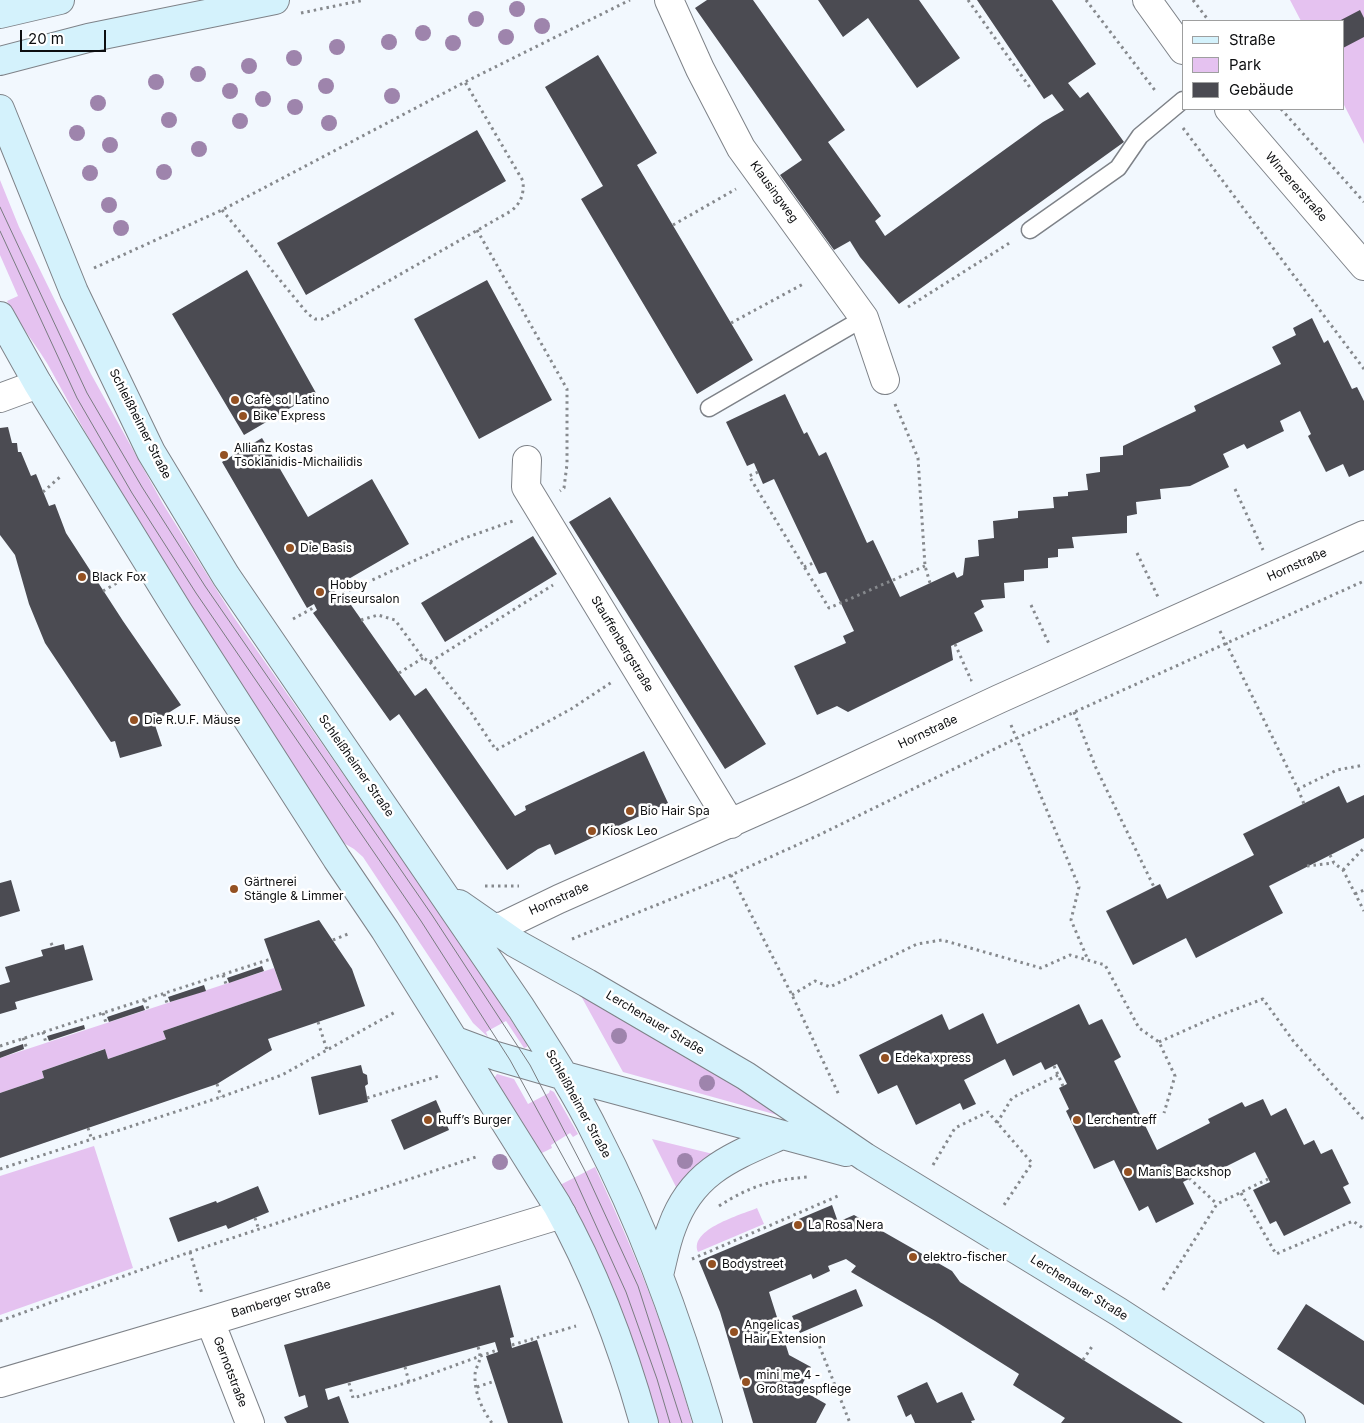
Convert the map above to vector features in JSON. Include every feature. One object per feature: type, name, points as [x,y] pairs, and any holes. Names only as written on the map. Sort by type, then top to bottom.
[{"type":"main road","points":[[0,14],[60,0]]},
{"type":"main road","points":[[0,61],[88,38],[275,0]]},
{"type":"main road","name":"Schleißheimer Straße","points":[[0,109],[74,292],[151,452],[226,576],[444,892],[564,1076],[598,1136],[638,1223],[659,1275],[708,1423]]},
{"type":"main road","points":[[0,316],[38,384],[178,611],[456,1041],[562,1214],[580,1249],[607,1312],[644,1423]]},
{"type":"main road","name":"Lerchenauer Straße","points":[[444,892],[515,943],[587,982],[746,1076],[865,1157],[1119,1312],[1292,1423]]},
{"type":"main road","name":"Lerchenauer Straße","points":[[456,1041],[496,1056],[564,1076],[865,1157]]},
{"type":"main road","points":[[659,1275],[672,1226],[689,1191],[718,1165],[740,1153],[782,1135]]},
{"type":"street","name":"Klausingweg","points":[[669,0],[700,68],[741,148],[864,318],[885,380]]},
{"type":"street","points":[[1147,0],[1182,49]]},
{"type":"street","name":"Winzererstraße","points":[[1230,110],[1364,266]]},
{"type":"street","points":[[0,398],[38,384]]},
{"type":"street","name":"Stauffenbergstraße","points":[[527,460],[526,487],[731,824]]},
{"type":"street","name":"Hornstraße","points":[[492,928],[503,926],[559,899],[731,824],[999,699],[1364,535]]},
{"type":"street","name":"Bamberger Straße","points":[[0,1384],[562,1214]]},
{"type":"street","name":"Gernotstraße","points":[[210,1321],[250,1423]]},
{"type":"lane","points":[[1030,230],[1118,168],[1140,136],[1182,101]]},
{"type":"lane","points":[[708,408],[864,318]]},
{"type":"path","points":[[89,270],[222,210],[465,82],[630,0]]},
{"type":"path","points":[[968,0],[1031,89]]},
{"type":"path","points":[[1086,0],[1364,370]]},
{"type":"path","points":[[1193,0],[1208,20]]},
{"type":"path","points":[[222,210],[308,314],[315,319],[322,319],[510,211],[519,204],[524,192],[523,181],[465,82]]},
{"type":"path","points":[[1282,110],[1364,202]]},
{"type":"path","points":[[673,225],[760,174]]},
{"type":"path","points":[[337,596],[462,539],[525,517],[564,488],[567,464],[567,389],[477,230]]},
{"type":"path","points":[[908,307],[1030,230]]},
{"type":"path","points":[[731,323],[830,269]]},
{"type":"path","points":[[885,380],[918,458],[925,566],[930,583]]},
{"type":"path","points":[[758,472],[749,476],[829,608],[925,566]]},
{"type":"path","points":[[43,492],[60,477]]},
{"type":"path","points":[[1235,489],[1275,575]]},
{"type":"path","points":[[1137,552],[1170,622]]},
{"type":"path","points":[[804,567],[813,563]]},
{"type":"path","points":[[430,662],[577,571]]},
{"type":"path","points":[[103,591],[124,579]]},
{"type":"path","points":[[572,939],[731,876],[1017,738],[1364,581]]},
{"type":"path","points":[[1031,605],[1061,671]]},
{"type":"path","points":[[1208,605],[1304,804]]},
{"type":"path","points":[[293,619],[315,607]]},
{"type":"path","points":[[361,620],[378,615],[395,620],[423,658],[430,662],[470,711],[496,750],[571,709],[636,666]]},
{"type":"path","points":[[955,644],[971,680],[962,684]]},
{"type":"path","points":[[399,673],[423,658]]},
{"type":"path","points":[[999,699],[1079,887],[1071,920],[1088,960]]},
{"type":"path","points":[[1074,712],[1096,768],[1154,887]]},
{"type":"path","points":[[1298,789],[1337,770],[1364,765]]},
{"type":"path","points":[[1344,870],[1364,848]]},
{"type":"path","points":[[1330,855],[1334,863],[1344,870],[1364,911]]},
{"type":"path","points":[[1307,866],[1334,863]]},
{"type":"path","points":[[731,876],[792,995],[839,1095]]},
{"type":"path","points":[[477,886],[519,886]]},
{"type":"path","points":[[1355,894],[1364,890]]},
{"type":"path","points":[[333,940],[348,934]]},
{"type":"path","points":[[792,995],[816,981],[830,987],[917,944],[942,940],[1041,968],[1070,955],[1105,965],[1139,1028],[1159,1042],[1175,1076],[1164,1113]]},
{"type":"path","points":[[0,1046],[271,959]]},
{"type":"path","points":[[223,975],[226,984]]},
{"type":"path","points":[[164,994],[167,1003]]},
{"type":"path","points":[[1159,1042],[1215,1017],[1263,999],[1294,1042],[1364,1120]]},
{"type":"path","points":[[145,1000],[148,1009]]},
{"type":"path","points":[[0,1169],[221,1097],[282,1075],[396,1011]]},
{"type":"path","points":[[103,1013],[106,1023]]},
{"type":"path","points":[[318,1022],[327,1050]]},
{"type":"path","points":[[42,1032],[46,1042]]},
{"type":"path","points":[[23,1038],[27,1049]]},
{"type":"path","points":[[1054,1066],[1063,1086]]},
{"type":"path","points":[[997,1123],[1012,1098],[1058,1075]]},
{"type":"path","points":[[368,1098],[440,1076]]},
{"type":"path","points":[[218,1084],[221,1097]]},
{"type":"path","points":[[918,1190],[955,1128],[988,1112],[1032,1163],[986,1231]]},
{"type":"path","points":[[88,1128],[92,1140]]},
{"type":"path","points":[[0,1322],[190,1252],[479,1156]]},
{"type":"path","points":[[716,1207],[737,1194],[761,1184],[807,1177]]},
{"type":"path","points":[[1189,1178],[1217,1204]]},
{"type":"path","points":[[1163,1290],[1217,1204],[1268,1179]]},
{"type":"path","points":[[1240,1193],[1276,1254],[1353,1221],[1364,1229]]},
{"type":"path","points":[[687,1261],[838,1196]]},
{"type":"path","points":[[255,1218],[259,1230]]},
{"type":"path","points":[[190,1252],[210,1321]]},
{"type":"path","points":[[512,1346],[576,1326]]},
{"type":"path","points":[[817,1340],[850,1423]]},
{"type":"path","points":[[1083,1360],[1093,1345]]},
{"type":"path","points":[[478,1347],[481,1355],[474,1377],[483,1411],[492,1423]]},
{"type":"path","points":[[349,1383],[353,1398],[409,1382],[497,1350]]},
{"type":"path","points":[[405,1367],[409,1382]]},
{"type":"path","points":[[477,1387],[495,1381]]},
{"type":"green space","points":[[1290,0],[1364,0],[1364,144],[1344,105],[1344,20],[1300,20]]},
{"type":"green space","points":[[0,180],[19,227],[91,374],[163,504],[233,616],[471,958],[527,1047],[524,1048],[506,1021],[486,1032],[488,1037],[473,1023],[363,857],[342,842],[229,668],[120,492],[47,363],[7,301],[18,296],[0,255]]},
{"type":"green space","points":[[274,968],[282,990],[163,1031],[166,1039],[108,1059],[104,1049],[42,1071],[44,1078],[0,1093],[0,1058]]},
{"type":"green space","points":[[581,996],[781,1112],[781,1116],[623,1072]]},
{"type":"green space","points":[[497,1074],[514,1079],[528,1104],[549,1093],[550,1090],[554,1092],[578,1134],[573,1137],[570,1133],[551,1145],[552,1148],[540,1154],[493,1080]]},
{"type":"green space","points":[[652,1139],[713,1154],[677,1189]]},
{"type":"green space","points":[[94,1146],[133,1268],[0,1315],[0,1176]]},
{"type":"green space","points":[[595,1167],[649,1293],[683,1390],[692,1423],[657,1423],[560,1185]]},
{"type":"green space","points":[[757,1208],[764,1224],[698,1252],[697,1244],[701,1236],[708,1230]]},
{"type":"building","points":[[707,0],[753,0],[845,130],[828,142],[881,216],[875,221],[885,236],[1043,122],[1064,110],[1052,94],[1044,99],[977,0],[1052,0],[1096,64],[1068,83],[1080,98],[1088,92],[1124,142],[899,304],[860,257],[850,241],[834,250],[780,175],[802,160],[695,8]]},
{"type":"building","points":[[818,0],[919,0],[960,58],[917,88],[868,18],[843,37]]},
{"type":"building","points":[[1360,10],[1364,18],[1364,37],[1344,47],[1344,20],[1341,20]]},
{"type":"building","points":[[598,55],[657,153],[637,165],[753,360],[697,394],[581,199],[603,186],[545,87]]},
{"type":"building","points":[[477,130],[506,181],[306,295],[277,243]]},
{"type":"building","points":[[247,270],[316,393],[244,435],[172,314]]},
{"type":"building","points":[[487,280],[552,400],[479,439],[414,319]]},
{"type":"building","points":[[1312,318],[1324,343],[1328,340],[1352,389],[1357,387],[1364,401],[1364,470],[1349,477],[1343,464],[1326,472],[1308,436],[1311,434],[1300,411],[1280,421],[1284,431],[1247,449],[1244,444],[1223,454],[1229,467],[1190,486],[1160,489],[1161,499],[1136,502],[1137,514],[1127,516],[1127,533],[1072,537],[1074,548],[1058,549],[1058,557],[1048,558],[1048,568],[1024,570],[1024,581],[1004,583],[1005,598],[981,600],[984,607],[974,613],[983,631],[951,646],[953,660],[848,712],[837,706],[817,715],[794,666],[846,643],[843,636],[854,631],[826,572],[819,574],[774,479],[763,484],[754,463],[747,466],[726,422],[785,394],[804,434],[807,432],[819,456],[826,452],[867,543],[873,540],[900,597],[954,572],[957,578],[963,575],[965,558],[979,556],[978,540],[994,538],[993,521],[1018,518],[1018,511],[1054,508],[1053,497],[1068,496],[1068,492],[1088,490],[1086,474],[1100,472],[1100,457],[1123,455],[1123,446],[1196,411],[1194,406],[1281,364],[1272,347],[1296,335],[1293,328]]},
{"type":"building","points":[[8,427],[12,443],[17,443],[18,452],[21,452],[31,476],[36,474],[49,506],[55,504],[66,533],[123,621],[181,705],[154,722],[162,746],[120,758],[115,741],[111,742],[45,643],[29,604],[15,555],[0,535],[0,428]]},
{"type":"building","points":[[262,438],[308,517],[372,479],[409,544],[333,588],[338,599],[344,595],[415,696],[426,688],[515,816],[526,810],[525,806],[644,751],[668,803],[555,855],[550,844],[538,849],[507,870],[399,714],[390,721],[313,613],[317,610],[314,604],[307,608],[222,462]]},
{"type":"building","points":[[610,497],[766,744],[725,769],[569,522]]},
{"type":"building","points":[[533,536],[557,574],[445,642],[421,603]]},
{"type":"building","points":[[1339,786],[1347,803],[1364,795],[1364,838],[1269,886],[1283,913],[1196,958],[1186,938],[1133,965],[1106,911],[1160,884],[1167,899],[1254,855],[1243,834]]},
{"type":"building","points":[[11,880],[20,911],[0,917],[0,883]]},
{"type":"building","points":[[319,920],[352,969],[365,1006],[268,1039],[272,1050],[217,1084],[0,1158],[0,1093],[44,1078],[42,1071],[105,1049],[108,1059],[166,1039],[163,1031],[282,990],[264,939]]},
{"type":"building","points":[[64,944],[65,950],[83,945],[93,980],[15,1002],[17,1009],[0,1014],[0,985],[10,982],[5,967],[43,956],[41,950]]},
{"type":"building","points":[[262,966],[264,971],[229,983],[227,978]]},
{"type":"building","points":[[204,985],[206,991],[170,1002],[168,997]]},
{"type":"building","points":[[1079,1004],[1089,1025],[1102,1019],[1121,1057],[1114,1061],[1157,1150],[1210,1123],[1208,1119],[1242,1102],[1245,1107],[1263,1099],[1271,1116],[1286,1108],[1304,1145],[1314,1140],[1321,1154],[1332,1149],[1349,1184],[1343,1187],[1351,1203],[1284,1236],[1276,1221],[1270,1224],[1253,1190],[1270,1182],[1255,1152],[1217,1171],[1215,1166],[1183,1182],[1194,1204],[1156,1223],[1148,1206],[1139,1211],[1114,1160],[1094,1169],[1066,1111],[1069,1109],[1059,1088],[1067,1084],[1057,1064],[1045,1070],[1041,1062],[1013,1076],[1005,1059],[964,1080],[976,1104],[963,1110],[960,1103],[916,1125],[897,1085],[878,1094],[859,1055],[942,1014],[949,1030],[983,1013],[997,1044]]},
{"type":"building","points":[[143,1005],[145,1010],[109,1022],[107,1017]]},
{"type":"building","points":[[84,1025],[85,1029],[49,1041],[47,1036]]},
{"type":"building","points":[[23,1044],[24,1049],[0,1058],[0,1052]]},
{"type":"building","points":[[361,1065],[363,1073],[367,1075],[368,1084],[365,1086],[368,1102],[319,1115],[311,1077]]},
{"type":"building","points":[[436,1100],[449,1130],[404,1150],[391,1120]]},
{"type":"building","points":[[258,1186],[269,1212],[228,1229],[226,1225],[178,1242],[169,1218],[216,1201],[217,1203]]},
{"type":"building","points":[[832,1205],[838,1222],[854,1215],[952,1271],[960,1282],[1183,1423],[1061,1423],[1065,1418],[1013,1385],[1019,1374],[935,1321],[851,1272],[856,1266],[846,1259],[828,1266],[830,1271],[813,1279],[811,1274],[769,1292],[789,1355],[811,1367],[800,1389],[826,1404],[816,1423],[753,1423],[720,1312],[699,1261]]},
{"type":"building","points":[[500,1285],[514,1337],[510,1338],[512,1348],[537,1340],[563,1423],[508,1423],[486,1356],[498,1352],[495,1342],[325,1389],[328,1400],[339,1396],[349,1423],[287,1423],[284,1417],[308,1407],[305,1395],[299,1397],[284,1345]]},
{"type":"building","points":[[856,1289],[863,1306],[800,1333],[792,1316]]},
{"type":"building","points":[[1306,1304],[1364,1341],[1364,1405],[1277,1349]]},
{"type":"building","points":[[927,1382],[937,1403],[962,1392],[975,1420],[971,1421],[972,1423],[915,1423],[911,1414],[906,1417],[897,1396]]},
{"type":"tram line","points":[[0,207],[87,393],[142,487],[205,586],[432,915],[530,1065],[585,1171],[638,1286],[682,1423]]},
{"type":"tram line","points":[[0,231],[77,398],[132,493],[196,593],[421,921],[510,1060],[574,1177],[626,1292],[657,1379],[670,1423]]},
{"type":"place","name":"Cafè sol Latino","points":[[235,400]]},
{"type":"place","name":"Bike Express","points":[[243,416]]},
{"type":"place","name":"Allianz Kostas Tsoklanidis-Michailidis","points":[[224,455]]},
{"type":"place","name":"Die Basis","points":[[290,548]]},
{"type":"place","name":"Black Fox","points":[[82,577]]},
{"type":"place","name":"Hobby Friseursalon","points":[[320,592]]},
{"type":"place","name":"Die R.U.F. Mäuse","points":[[134,720]]},
{"type":"place","name":"Bio Hair Spa","points":[[630,811]]},
{"type":"place","name":"Kiosk Leo","points":[[592,831]]},
{"type":"place","name":"Gärtnerei Stängle & Limmer","points":[[234,889]]},
{"type":"place","name":"Edeka xpress","points":[[885,1058]]},
{"type":"place","name":"Ruff’s Burger","points":[[428,1120]]},
{"type":"place","name":"Lerchentreff","points":[[1077,1120]]},
{"type":"place","name":"Manis Backshop","points":[[1128,1172]]},
{"type":"place","name":"La Rosa Nera","points":[[798,1225]]},
{"type":"place","name":"elektro-fischer","points":[[913,1257]]},
{"type":"place","name":"Bodystreet","points":[[712,1264]]},
{"type":"place","name":"Angelicas Hair Extension","points":[[734,1332]]},
{"type":"place","name":"mini me 4 - Großtagespflege","points":[[746,1382]]}]
